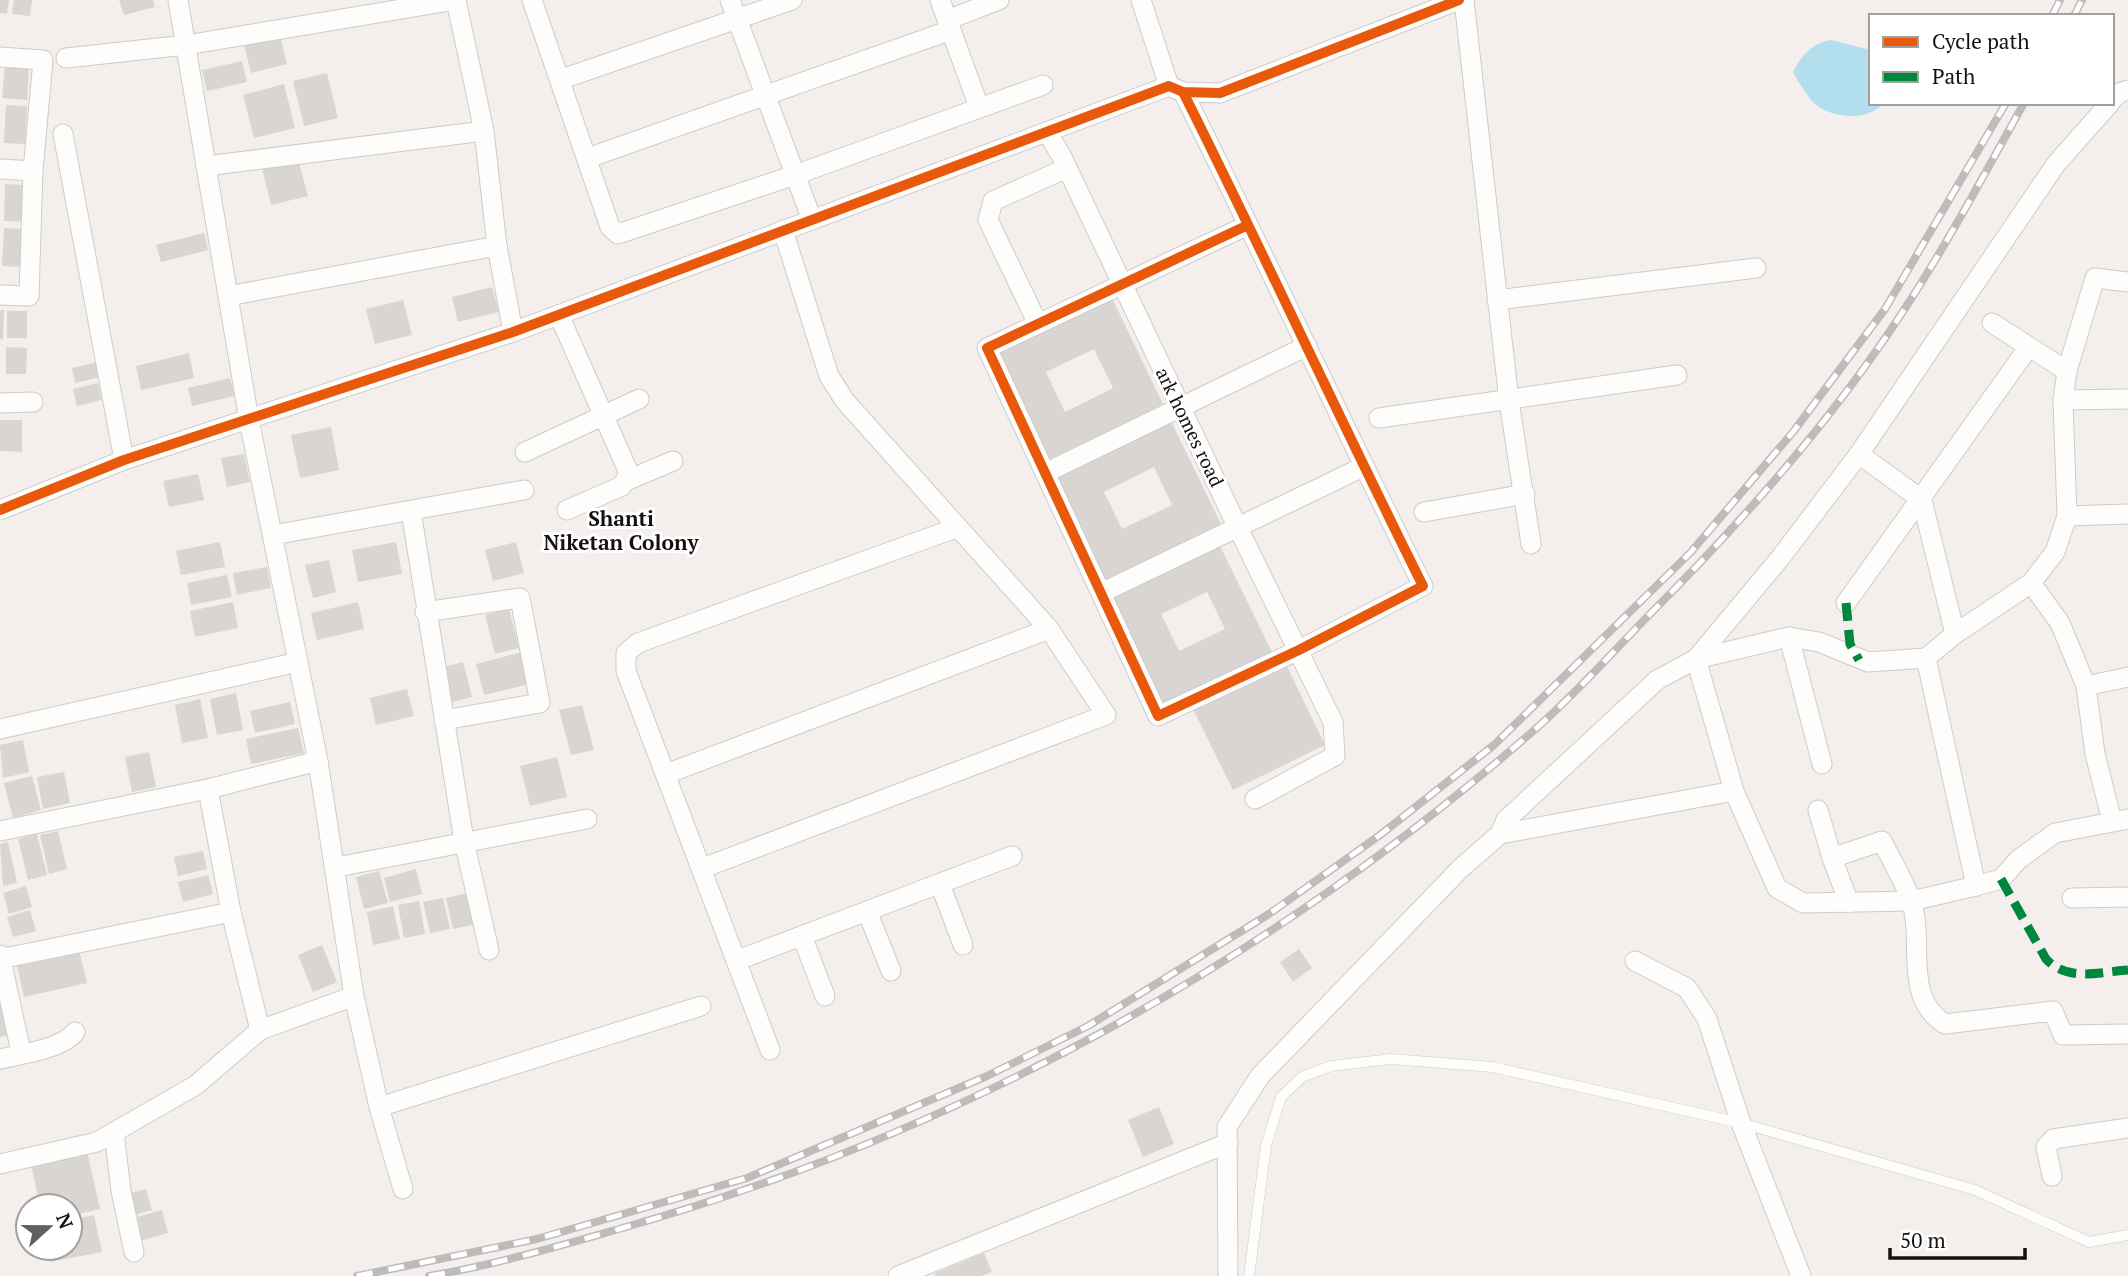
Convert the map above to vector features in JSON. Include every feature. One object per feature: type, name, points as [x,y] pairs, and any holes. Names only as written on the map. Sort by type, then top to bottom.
[{"type":"street","points":[[178,0],[249,420],[337,867],[354,996],[379,1107],[403,1189]]},
{"type":"street","points":[[66,58],[186,45],[456,0],[484,131],[498,246],[513,332]]},
{"type":"street","points":[[730,0],[812,220]]},
{"type":"street","points":[[562,79],[792,0]]},
{"type":"street","points":[[940,0],[979,107]]},
{"type":"street","points":[[589,158],[766,97],[949,25],[999,0]]},
{"type":"street","points":[[1141,0],[1176,89],[1248,225],[1423,586],[1299,650],[1158,716],[987,348],[1248,225]]},
{"type":"street","points":[[0,510],[124,460],[513,332],[1047,132],[1176,89],[1220,93],[1462,0],[1509,401],[1531,544]]},
{"type":"street","points":[[537,1],[610,227],[618,234],[795,175],[1042,85]]},
{"type":"street","points":[[0,57],[43,60],[33,171],[29,296],[0,295]]},
{"type":"street","points":[[1696,659],[1782,557],[1859,454],[2056,164],[2108,105]]},
{"type":"street","points":[[206,166],[484,131]]},
{"type":"street","name":"ark homes road","points":[[1047,132],[1067,168],[1238,528],[1334,722],[1335,756],[1255,799]]},
{"type":"street","points":[[63,134],[124,460]]},
{"type":"street","points":[[1038,324],[988,220],[993,201],[1067,168]]},
{"type":"street","points":[[0,169],[33,171]]},
{"type":"street","points":[[703,868],[1106,715],[1049,629],[864,424],[829,376],[783,230]]},
{"type":"street","points":[[228,296],[498,246]]},
{"type":"street","points":[[1497,300],[1756,268]]},
{"type":"street","points":[[1228,1276],[1227,1127],[1260,1076],[1461,868],[1500,834],[1506,820],[1657,680],[1696,659],[1789,637],[1819,642],[1868,662],[1926,658],[1955,634],[2031,583],[2055,552],[2067,516],[2063,400],[2067,371],[2095,278],[2128,282]]},
{"type":"street","points":[[559,315],[629,473],[628,480]]},
{"type":"street","points":[[1992,323],[2067,371]]},
{"type":"street","points":[[1045,473],[1307,346]]},
{"type":"street","points":[[1846,603],[2028,348]]},
{"type":"street","points":[[1379,418],[1677,375]]},
{"type":"street","points":[[525,452],[639,399]]},
{"type":"street","points":[[2063,400],[2128,399]]},
{"type":"street","points":[[0,403],[33,402]]},
{"type":"street","points":[[1859,454],[1922,500],[1955,634]]},
{"type":"street","points":[[568,510],[673,461]]},
{"type":"street","points":[[1101,593],[1363,467]]},
{"type":"street","points":[[272,535],[524,490]]},
{"type":"street","points":[[1424,512],[1525,494]]},
{"type":"street","points":[[411,511],[425,612],[464,841],[489,950]]},
{"type":"street","points":[[2067,516],[2128,514]]},
{"type":"street","points":[[770,1050],[626,671],[626,653],[638,643],[956,528]]},
{"type":"street","points":[[1696,659],[1734,791],[1777,888],[1803,903],[1911,901],[2001,879],[2020,859],[2055,833],[2120,820],[2095,754],[2086,686],[2060,624],[2031,583]]},
{"type":"street","points":[[425,612],[520,598],[540,703],[444,720]]},
{"type":"street","points":[[666,774],[1049,629]]},
{"type":"street","points":[[1789,637],[1822,764]]},
{"type":"street","points":[[1926,658],[1976,886]]},
{"type":"street","points":[[0,729],[298,662]]},
{"type":"street","points":[[2086,686],[2128,677]]},
{"type":"street","points":[[0,831],[208,789],[318,761]]},
{"type":"street","points":[[208,789],[231,912],[260,1030]]},
{"type":"street","points":[[1500,834],[1734,791]]},
{"type":"street","points":[[1818,810],[1849,902]]},
{"type":"street","points":[[337,867],[587,819]]},
{"type":"street","points":[[1832,858],[1882,841],[1911,901],[1921,999],[1931,1015],[1945,1024],[2053,1012],[2063,1035],[2128,1034]]},
{"type":"street","points":[[738,960],[1012,856]]},
{"type":"street","points":[[940,884],[963,945]]},
{"type":"street","points":[[2072,898],[2128,897]]},
{"type":"street","points":[[867,911],[891,971]]},
{"type":"street","points":[[21,1052],[0,957],[231,912]]},
{"type":"street","points":[[802,936],[825,996]]},
{"type":"street","points":[[1636,961],[1687,988],[1707,1019],[1741,1123],[1801,1276]]},
{"type":"street","points":[[0,1164],[97,1142],[196,1085],[260,1030],[354,996]]},
{"type":"street","points":[[379,1107],[701,1006]]},
{"type":"street","points":[[0,1059],[21,1052],[55,1047],[68,1042],[75,1032]]},
{"type":"street","points":[[2052,1176],[2046,1147],[2053,1139],[2128,1128]]},
{"type":"street","points":[[114,1132],[121,1191],[134,1252]]},
{"type":"street","points":[[898,1276],[1228,1143]]},
{"type":"lane","points":[[1249,1276],[1266,1146],[1281,1097],[1302,1077],[1331,1066],[1391,1059],[1492,1067],[1741,1123],[1975,1190],[2089,1242],[2128,1235]]},
{"type":"water","points":[[1831,40],[1869,50],[1869,105],[1881,105],[1877,109],[1850,116],[1822,109],[1815,104],[1793,72],[1808,51]]},
{"type":"building","points":[[0,0],[9,0],[7,14],[0,13]]},
{"type":"building","points":[[14,0],[32,0],[30,16],[12,14]]},
{"type":"building","points":[[119,0],[153,0],[155,7],[124,15]]},
{"type":"building","points":[[279,32],[287,64],[251,73],[243,41]]},
{"type":"building","points":[[242,61],[247,82],[207,91],[202,70]]},
{"type":"building","points":[[5,64],[29,66],[27,100],[2,98]]},
{"type":"building","points":[[327,73],[338,118],[304,126],[293,81]]},
{"type":"building","points":[[284,84],[295,128],[254,138],[243,95]]},
{"type":"building","points":[[6,105],[27,106],[25,144],[4,143]]},
{"type":"building","points":[[298,159],[308,196],[271,205],[262,168]]},
{"type":"building","points":[[5,184],[28,185],[26,222],[4,221]]},
{"type":"building","points":[[4,228],[27,229],[25,267],[2,266]]},
{"type":"building","points":[[204,233],[208,250],[161,262],[156,245]]},
{"type":"building","points":[[492,287],[499,312],[458,322],[452,297]]},
{"type":"building","points":[[1112,298],[1163,404],[1044,462],[993,356]],"holes":[[[1094,349],[1113,388],[1065,412],[1046,372]]]},
{"type":"building","points":[[403,300],[412,335],[375,344],[366,309]]},
{"type":"building","points":[[0,310],[4,310],[3,339],[0,339]]},
{"type":"building","points":[[7,311],[27,311],[27,338],[7,338]]},
{"type":"building","points":[[6,347],[27,348],[26,374],[6,374]]},
{"type":"building","points":[[189,353],[194,378],[141,390],[136,366]]},
{"type":"building","points":[[98,362],[101,377],[75,383],[72,368]]},
{"type":"building","points":[[230,378],[235,396],[192,406],[188,388]]},
{"type":"building","points":[[98,383],[102,400],[77,406],[73,389]]},
{"type":"building","points":[[1170,419],[1221,524],[1102,583],[1051,478]],"holes":[[[1154,467],[1172,505],[1122,529],[1104,492]]]},
{"type":"building","points":[[0,420],[22,420],[22,452],[0,451]]},
{"type":"building","points":[[331,427],[339,470],[300,478],[291,435]]},
{"type":"building","points":[[244,454],[250,482],[227,487],[221,458]]},
{"type":"building","points":[[198,474],[204,500],[169,507],[163,481]]},
{"type":"building","points":[[220,542],[225,567],[181,575],[176,551]]},
{"type":"building","points":[[396,542],[402,574],[358,582],[352,550]]},
{"type":"building","points":[[516,542],[524,573],[493,581],[485,550]]},
{"type":"building","points":[[1219,544],[1272,652],[1161,706],[1109,598]],"holes":[[[1207,592],[1225,629],[1179,651],[1161,614]]]},
{"type":"building","points":[[329,560],[336,592],[313,598],[305,565]]},
{"type":"building","points":[[267,567],[271,588],[237,595],[233,573]]},
{"type":"building","points":[[227,575],[232,597],[191,605],[187,583]]},
{"type":"building","points":[[233,602],[238,628],[195,637],[190,611]]},
{"type":"building","points":[[358,602],[364,629],[317,640],[311,613]]},
{"type":"building","points":[[509,609],[519,648],[495,654],[485,615]]},
{"type":"building","points":[[522,652],[530,684],[484,695],[476,664]]},
{"type":"building","points":[[1284,660],[1325,745],[1233,790],[1191,705]]},
{"type":"building","points":[[463,662],[472,697],[449,703],[440,668]]},
{"type":"building","points":[[407,689],[414,716],[376,725],[370,698]]},
{"type":"building","points":[[236,693],[243,730],[217,735],[210,699]]},
{"type":"building","points":[[200,699],[208,738],[182,743],[175,705]]},
{"type":"building","points":[[290,702],[295,724],[255,733],[250,711]]},
{"type":"building","points":[[582,705],[594,750],[571,755],[559,710]]},
{"type":"building","points":[[298,728],[304,753],[251,764],[246,739]]},
{"type":"building","points":[[23,740],[29,772],[3,778],[0,745]]},
{"type":"building","points":[[149,752],[156,787],[132,792],[125,757]]},
{"type":"building","points":[[557,757],[567,797],[530,806],[520,766]]},
{"type":"building","points":[[64,772],[70,803],[43,809],[37,777]]},
{"type":"building","points":[[32,776],[41,810],[13,818],[4,783]]},
{"type":"building","points":[[58,831],[67,869],[49,874],[40,835]]},
{"type":"building","points":[[37,834],[47,875],[28,880],[18,839]]},
{"type":"building","points":[[8,842],[17,883],[3,886],[0,844]]},
{"type":"building","points":[[203,851],[207,869],[178,876],[174,857]]},
{"type":"building","points":[[416,869],[422,894],[390,902],[384,878]]},
{"type":"building","points":[[379,871],[388,903],[364,909],[356,877]]},
{"type":"building","points":[[208,875],[213,894],[183,902],[178,882]]},
{"type":"building","points":[[26,886],[32,907],[9,914],[3,893]]},
{"type":"building","points":[[468,893],[476,924],[453,929],[446,898]]},
{"type":"building","points":[[443,898],[450,929],[430,933],[423,902]]},
{"type":"building","points":[[419,901],[425,934],[404,938],[398,905]]},
{"type":"building","points":[[393,906],[400,939],[373,945],[367,912]]},
{"type":"building","points":[[30,910],[36,931],[13,937],[7,917]]},
{"type":"building","points":[[322,945],[337,982],[313,992],[298,955]]},
{"type":"building","points":[[1299,949],[1312,968],[1293,982],[1280,962]]},
{"type":"building","points":[[79,950],[87,983],[24,997],[17,965]]},
{"type":"building","points":[[6,1003],[15,1033],[0,1037],[0,1005]]},
{"type":"building","points":[[1159,1107],[1174,1144],[1143,1157],[1128,1120]]},
{"type":"building","points":[[87,1151],[100,1209],[84,1213],[84,1192],[37,1192],[31,1164]]},
{"type":"building","points":[[146,1189],[152,1210],[134,1215],[128,1194]]},
{"type":"building","points":[[162,1210],[168,1233],[140,1241],[134,1218]]},
{"type":"building","points":[[94,1215],[102,1252],[84,1255],[84,1217]]},
{"type":"building","points":[[984,1253],[992,1272],[981,1276],[936,1276],[935,1273]]},
{"type":"railway","points":[[2053,14],[2060,0]]},
{"type":"railway","points":[[2075,14],[2082,0]]},
{"type":"railway","points":[[357,1276],[537,1239],[747,1178],[987,1076],[1088,1026],[1269,914],[1380,835],[1494,745],[1691,552],[1793,432],[1885,309],[2005,105]]},
{"type":"railway","points":[[429,1276],[501,1261],[619,1229],[746,1189],[870,1143],[990,1089],[1108,1029],[1221,962],[1332,889],[1438,810],[1540,725],[1750,509],[1813,434],[1873,356],[1917,290],[2023,105]]},
{"type":"marked path","points":[[1846,603],[1850,644],[1859,660]]},
{"type":"marked path","points":[[2001,879],[2046,959],[2054,966],[2064,971],[2084,974],[2128,970]]},
{"type":"cycle path","points":[[0,510],[124,460],[513,332],[1169,86],[1183,92],[1220,93],[1459,0]]},
{"type":"cycle path","points":[[1183,92],[1244,215],[1423,586],[1299,650],[1158,716],[987,348],[1248,225]]},
{"type":"district","name":"Shanti Niketan Colony","points":[[621,531]]}]
